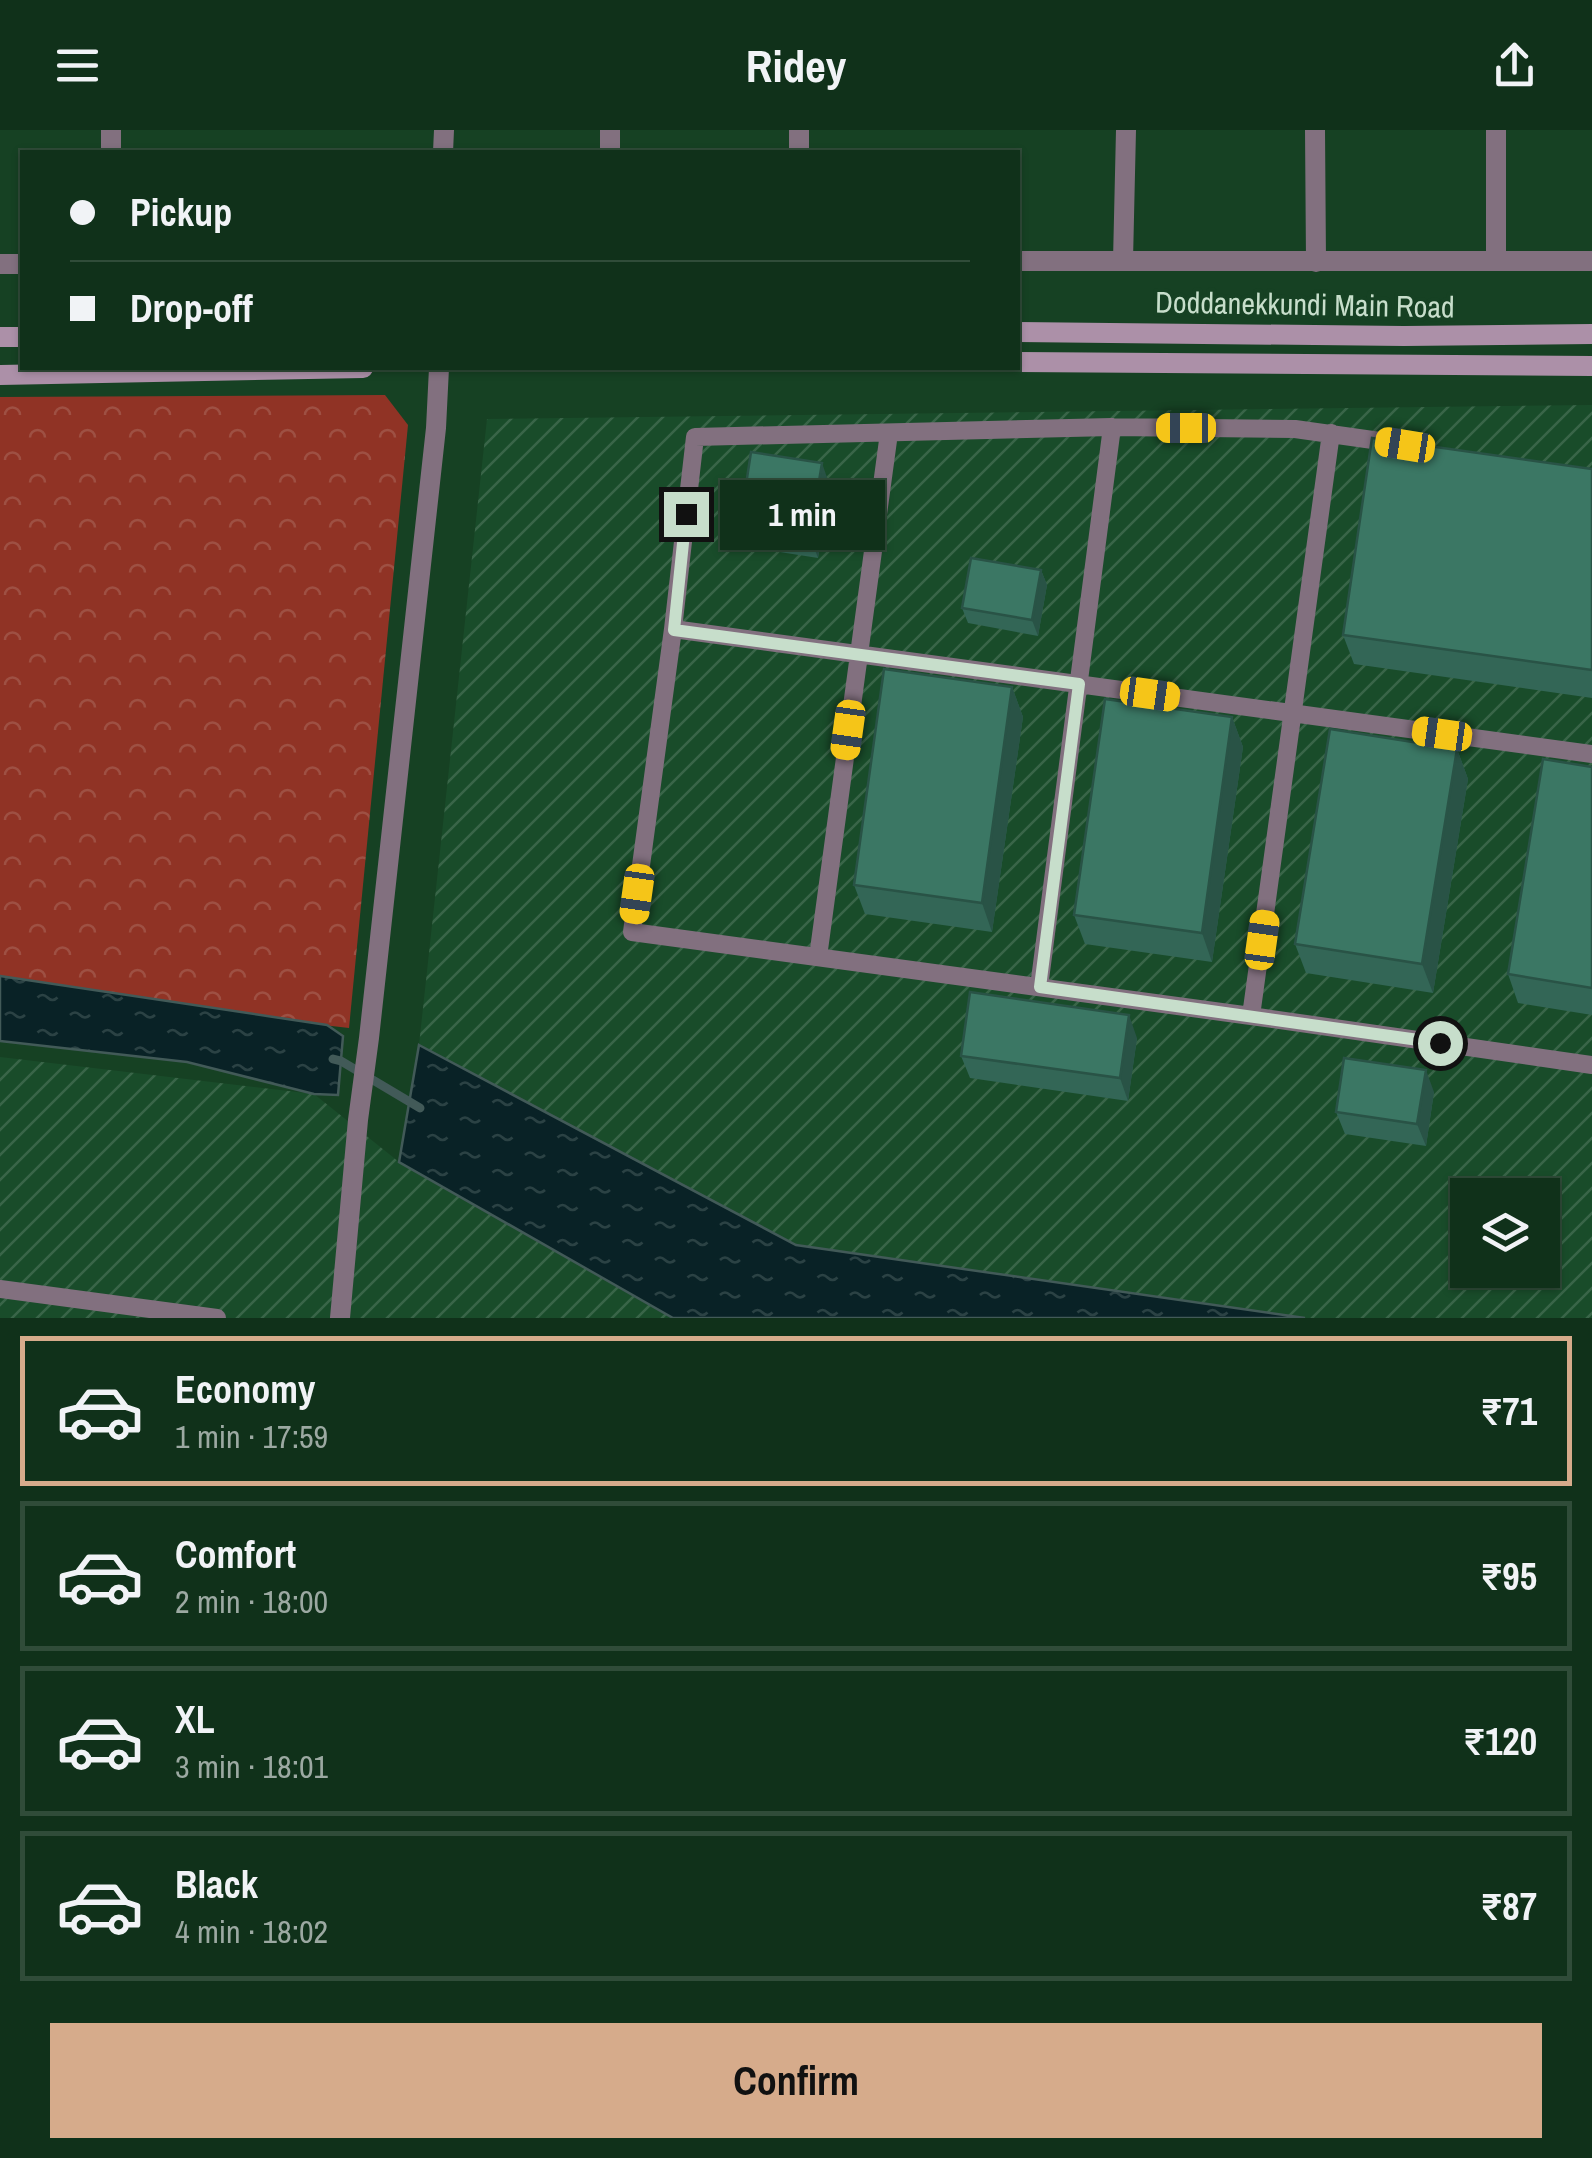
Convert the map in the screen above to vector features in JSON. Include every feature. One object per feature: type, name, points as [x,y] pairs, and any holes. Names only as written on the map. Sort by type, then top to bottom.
[{"type":"street","points":[[1123,261],[1126,130]]},
{"type":"street","points":[[1316,130],[1316,262]]},
{"type":"street","points":[[1496,130],[1496,261]]},
{"type":"street","points":[[1020,262],[1592,261]]},
{"type":"street","name":"Doddanekkundi Main Road","points":[[1020,332],[1592,334]]},
{"type":"street","name":"Doddanekkundi Main Road","points":[[1020,362],[1592,366]]},
{"type":"street","points":[[0,375],[259,370]]},
{"type":"street","points":[[340,1318],[358,1120],[436,428],[439,370]]},
{"type":"lane","points":[[1040,987],[1112,428]]},
{"type":"lane","points":[[1405,445],[1295,429],[1112,428],[695,437],[674,630],[632,932],[1592,1066]]},
{"type":"lane","points":[[818,957],[889,433]]},
{"type":"lane","points":[[1251,1016],[1330,433]]},
{"type":"lane","points":[[674,630],[1592,754]]},
{"type":"lane","points":[[0,1289],[217,1318]]},
{"type":"shaded area","points":[[1592,405],[1592,1318],[1304,1318],[796,1245],[419,1045],[487,419]]},
{"type":"shaded area","points":[[0,1057],[314,1094],[399,1162],[673,1318],[0,1318]]},
{"type":"green space","points":[[385,395],[408,425],[349,1028],[0,988],[0,397]]},
{"type":"water","points":[[0,976],[327,1025],[343,1036],[338,1095],[314,1094],[187,1062],[0,1041]]},
{"type":"water","points":[[419,1045],[796,1245],[1305,1318],[673,1318],[399,1162]]},
{"type":"building","points":[[1372,438],[1592,469],[1592,670],[1343,635]]},
{"type":"building","points":[[751,452],[822,463],[810,536],[740,524]]},
{"type":"building","points":[[971,558],[1041,570],[1032,620],[962,608]]},
{"type":"building","points":[[884,669],[1012,687],[982,903],[854,885]]},
{"type":"building","points":[[1105,699],[1232,717],[1202,933],[1074,915]]},
{"type":"building","points":[[1330,729],[1457,749],[1422,964],[1295,944]]},
{"type":"building","points":[[1543,759],[1592,767],[1592,988],[1508,974]]},
{"type":"building","points":[[970,992],[1129,1015],[1120,1078],[961,1056]]},
{"type":"building","points":[[1344,1058],[1426,1070],[1417,1124],[1336,1112]]},
{"type":"waterway","points":[[333,1059],[420,1108]]},
{"type":"route","points":[[686,514],[674,630],[1079,684],[1040,987],[1440,1043]]}]
